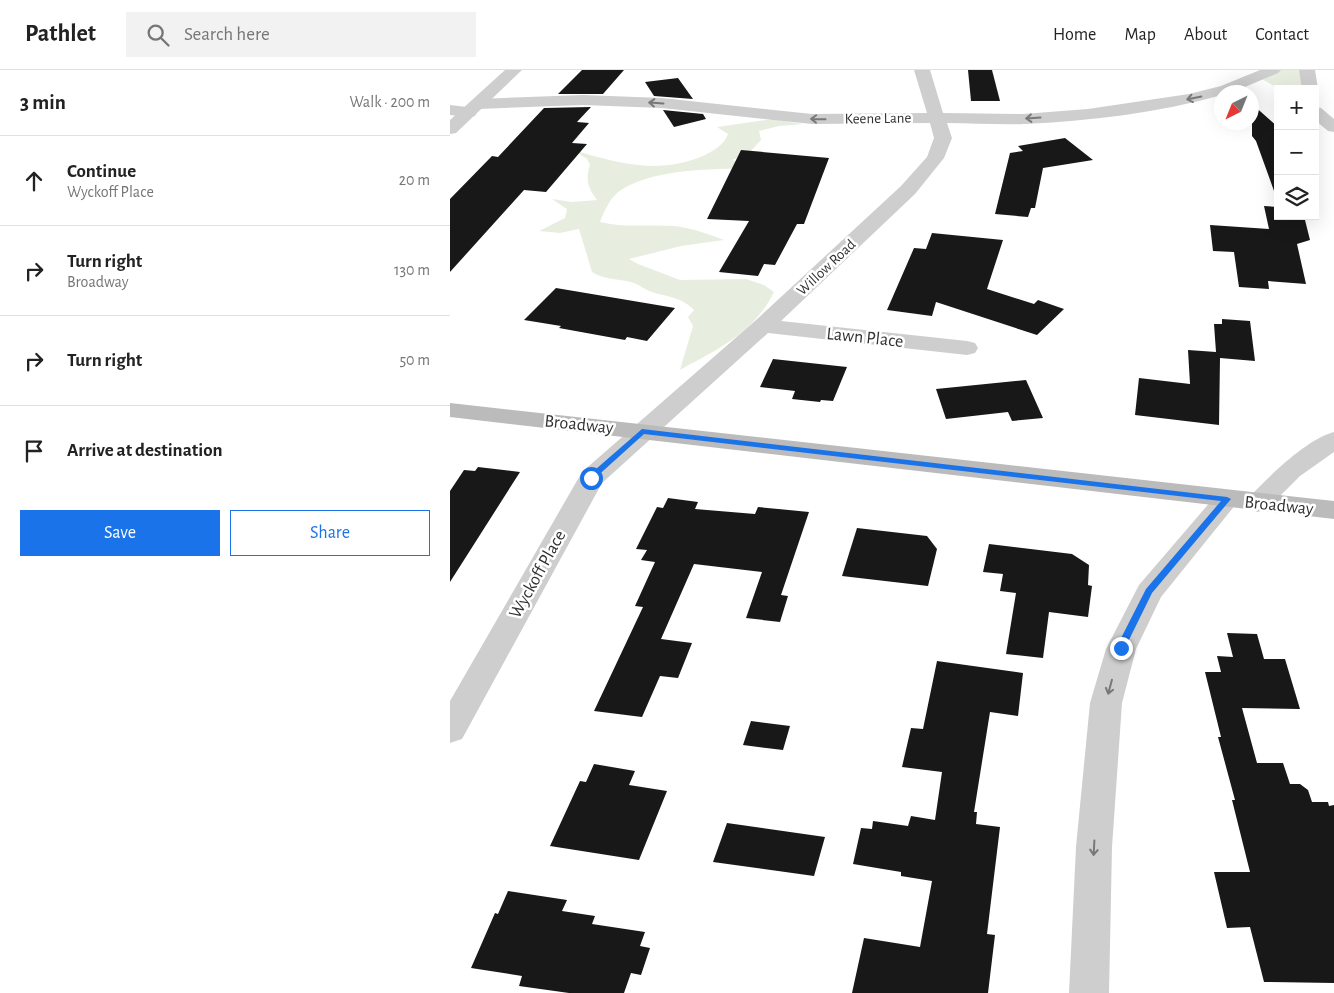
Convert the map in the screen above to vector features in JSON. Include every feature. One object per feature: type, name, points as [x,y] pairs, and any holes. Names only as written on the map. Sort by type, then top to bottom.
[{"type":"main road","name":"Broadway","points":[[450,410],[1334,510]]},
{"type":"street","points":[[450,129],[514,70]]},
{"type":"street","name":"Willow Road","points":[[642,432],[763,326],[908,190],[934,158],[943,138],[922,70]]},
{"type":"street","name":"Keene Lane","points":[[450,110],[583,100],[662,104],[812,119],[887,116],[1023,119],[1088,114],[1190,99],[1227,89],[1258,78],[1273,70]]},
{"type":"street","points":[[1307,70],[1309,85]]},
{"type":"street","points":[[1319,115],[1334,127]]},
{"type":"street","name":"Lawn Place","points":[[763,326],[967,348]]},
{"type":"street","name":"Wyckoff Place","points":[[450,730],[591,478],[642,432]]},
{"type":"street","points":[[1089,993],[1094,847],[1106,702],[1121,648],[1149,592],[1242,501],[1334,440]]},
{"type":"green space","points":[[1279,70],[1303,70],[1305,85],[1274,86],[1262,79]]},
{"type":"green space","points":[[773,119],[803,124],[779,126],[759,131],[761,140],[749,153],[732,160],[766,168],[672,173],[637,182],[614,196],[600,222],[609,224],[675,226],[706,233],[724,240],[681,246],[629,259],[680,280],[746,279],[764,285],[774,292],[756,319],[745,329],[721,347],[680,370],[693,326],[688,317],[694,310],[684,302],[649,291],[629,281],[602,277],[592,272],[579,229],[560,233],[539,231],[565,218],[567,209],[552,199],[572,202],[597,200],[588,184],[590,165],[587,159],[573,150],[622,163],[654,166],[670,165],[703,156],[718,147],[728,134],[717,127]]},
{"type":"building","points":[[582,70],[624,70],[603,94],[558,94]]},
{"type":"building","points":[[968,70],[992,70],[1000,101],[971,101]]},
{"type":"building","points":[[678,78],[693,99],[654,96],[645,82]]},
{"type":"building","points":[[591,107],[577,122],[589,123],[572,143],[587,144],[546,192],[524,190],[450,272],[450,199],[492,156],[498,157],[544,108]]},
{"type":"building","points":[[663,110],[703,114],[706,119],[674,127]]},
{"type":"building","points":[[1259,110],[1274,123],[1274,191],[1256,141],[1252,136],[1252,130],[1259,130]]},
{"type":"building","points":[[1065,138],[1093,160],[1043,168],[1035,208],[1031,208],[1028,217],[995,214],[1010,153],[1023,151],[1018,146]]},
{"type":"building","points":[[741,150],[829,158],[804,224],[797,224],[775,265],[764,264],[758,276],[719,272],[749,221],[707,219]]},
{"type":"building","points":[[1264,206],[1274,207],[1274,220],[1305,220],[1310,240],[1297,244],[1306,284],[1268,281],[1269,289],[1239,287],[1234,252],[1213,251],[1210,225],[1269,229]]},
{"type":"building","points":[[932,233],[1003,240],[987,289],[1034,304],[1038,300],[1064,309],[1037,335],[936,302],[932,316],[887,310],[914,248],[926,249]]},
{"type":"building","points":[[556,288],[675,308],[647,341],[627,337],[625,340],[524,320]]},
{"type":"building","points":[[1222,319],[1250,321],[1255,361],[1220,358],[1219,425],[1135,415],[1139,378],[1190,384],[1188,350],[1216,352],[1214,324],[1222,324]]},
{"type":"building","points":[[773,359],[847,367],[833,401],[821,400],[820,402],[792,399],[795,391],[760,387]]},
{"type":"building","points":[[1026,380],[1043,418],[1012,421],[1008,412],[946,419],[936,389]]},
{"type":"building","points":[[478,467],[520,472],[450,582],[450,491],[464,470],[475,471]]},
{"type":"building","points":[[668,498],[698,502],[695,509],[755,514],[758,507],[809,512],[781,595],[788,596],[780,622],[746,618],[762,572],[694,564],[661,639],[692,643],[678,678],[660,676],[642,717],[594,711],[643,607],[635,606],[655,562],[641,560],[647,550],[636,549],[657,507],[663,508]]},
{"type":"building","points":[[857,528],[927,536],[937,549],[928,586],[842,576]]},
{"type":"building","points":[[989,544],[1072,554],[1089,565],[1088,585],[1092,586],[1088,617],[1049,612],[1043,658],[1006,654],[1016,593],[1000,591],[1003,574],[983,572]]},
{"type":"building","points":[[1227,633],[1257,634],[1264,659],[1285,659],[1300,709],[1242,708],[1257,763],[1283,763],[1290,784],[1300,784],[1308,790],[1312,802],[1328,802],[1329,806],[1334,805],[1334,983],[1264,982],[1250,927],[1227,928],[1214,872],[1250,872],[1232,800],[1235,800],[1218,737],[1221,737],[1205,672],[1221,672],[1217,656],[1233,657]]},
{"type":"building","points":[[937,661],[1023,673],[1018,716],[990,712],[974,812],[977,812],[976,824],[1000,827],[987,934],[995,935],[988,993],[852,993],[864,938],[920,947],[932,881],[901,876],[901,872],[853,864],[861,828],[872,829],[873,821],[908,826],[911,816],[935,820],[942,772],[902,767],[911,728],[923,729]]},
{"type":"building","points":[[751,721],[790,726],[783,750],[743,745]]},
{"type":"building","points":[[594,764],[635,771],[629,785],[667,791],[639,860],[550,846],[580,781],[586,782]]},
{"type":"building","points":[[727,823],[825,837],[814,876],[713,862]]},
{"type":"building","points":[[508,891],[567,900],[562,911],[595,916],[592,924],[645,932],[640,946],[650,948],[641,975],[631,973],[624,993],[569,993],[519,986],[522,976],[471,968],[495,913],[498,914]]},
{"type":"route","points":[[591,478],[642,432],[1227,499],[1149,592],[1121,648]]}]
